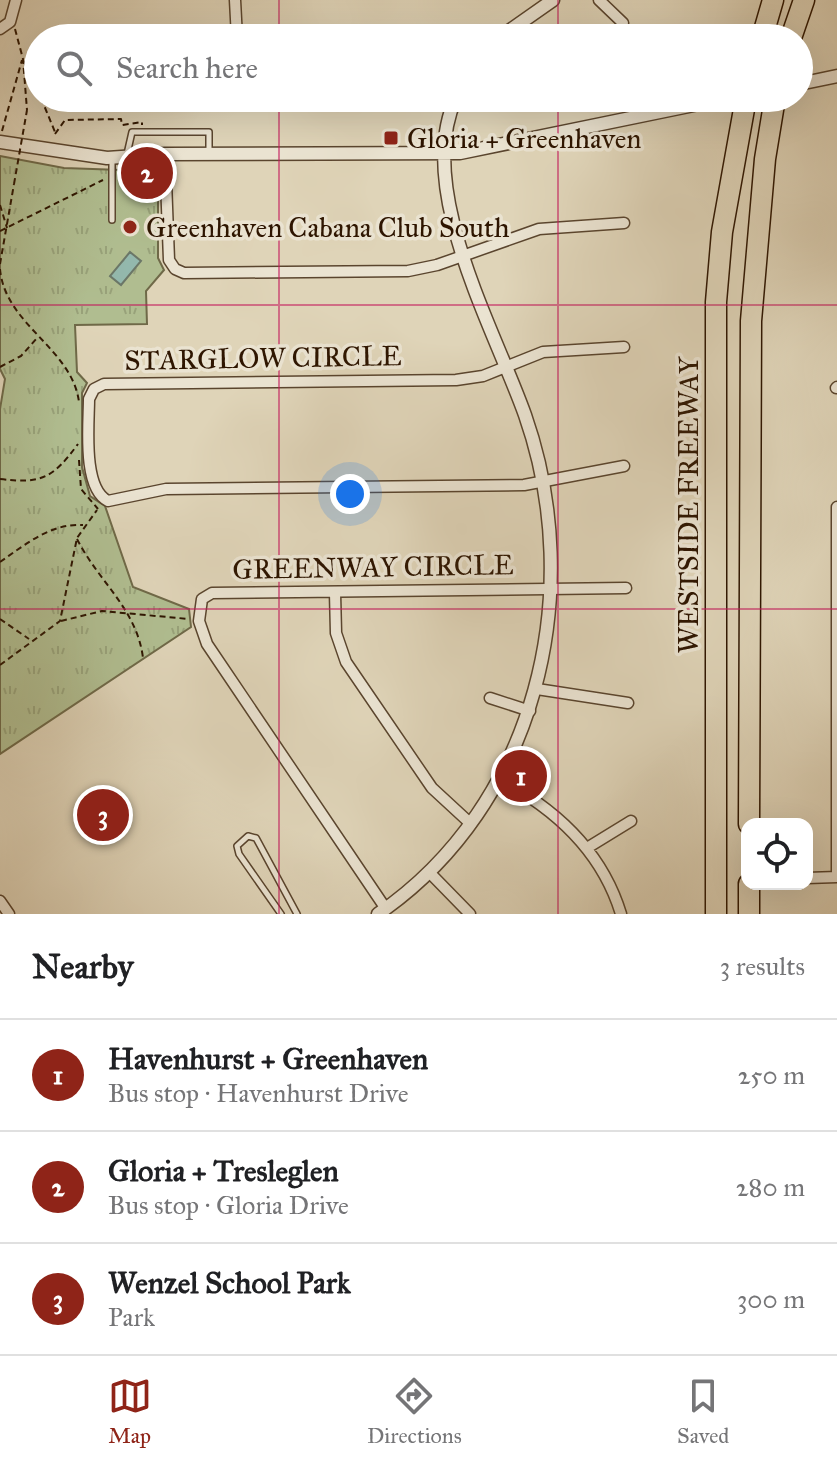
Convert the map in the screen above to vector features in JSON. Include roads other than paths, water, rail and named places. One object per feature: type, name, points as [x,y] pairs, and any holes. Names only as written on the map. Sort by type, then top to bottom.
[{"type":"highway","points":[[766,24],[773,0]]},
{"type":"highway","points":[[796,24],[804,0]]},
{"type":"highway","name":"WESTSIDE FREEWAY","points":[[716,914],[716,302],[722,232],[743,112]]},
{"type":"highway","points":[[749,818],[751,321],[765,159],[773,112]]},
{"type":"highway","points":[[749,890],[749,914]]},
{"type":"street","points":[[0,29],[10,22],[16,0]]},
{"type":"street","points":[[235,0],[236,24]]},
{"type":"street","points":[[519,24],[553,0]]},
{"type":"street","points":[[599,0],[623,23]]},
{"type":"street","points":[[813,81],[837,76]]},
{"type":"street","points":[[382,911],[429,872],[471,824],[499,779],[530,711],[550,622],[550,534],[526,419],[446,204],[443,153],[445,130],[451,112]]},
{"type":"street","points":[[0,142],[112,158],[165,154],[443,153],[483,149],[660,112]]},
{"type":"street","points":[[165,154],[169,260],[178,271],[408,271],[437,265],[539,229],[624,223]]},
{"type":"street","points":[[506,364],[567,348],[624,347]]},
{"type":"street","name":"STARGLOW CIRCLE","points":[[506,364],[483,376],[456,380],[99,385],[89,399],[94,485],[103,499],[114,501],[166,489],[541,483]]},
{"type":"street","points":[[541,483],[624,466]]},
{"type":"street","points":[[813,878],[837,877],[837,507]]},
{"type":"street","name":"GREENWAY CIRCLE","points":[[382,911],[211,651],[199,621],[199,603],[212,593],[626,588]]},
{"type":"street","points":[[335,593],[336,633],[346,662],[432,788],[471,824]]},
{"type":"street","points":[[537,689],[628,703]]},
{"type":"street","points":[[490,698],[530,711]]},
{"type":"street","points":[[499,779],[545,807],[587,848],[604,873],[621,914]]},
{"type":"street","points":[[587,848],[631,821]]},
{"type":"street","points":[[429,872],[470,914]]},
{"type":"street","points":[[0,901],[9,914]]},
{"type":"lane","points":[[127,155],[132,132],[209,132],[209,155]]},
{"type":"lane","points":[[112,158],[112,220]]},
{"type":"lane","points":[[281,914],[239,854],[237,846],[241,839],[248,836],[256,838],[297,914]]},
{"type":"water","points":[[130,252],[141,261],[121,285],[110,276]]},
{"type":"place","name":"Gloria + Greenhaven","points":[[391,138]]},
{"type":"place","name":"Gloria + Tresleglen","points":[[147,173]]},
{"type":"place","name":"Greenhaven Cabana Club South","points":[[130,227]]},
{"type":"place","name":"Havenhurst + Greenhaven","points":[[521,776]]},
{"type":"place","name":"Wenzel School Park","points":[[103,815]]}]
